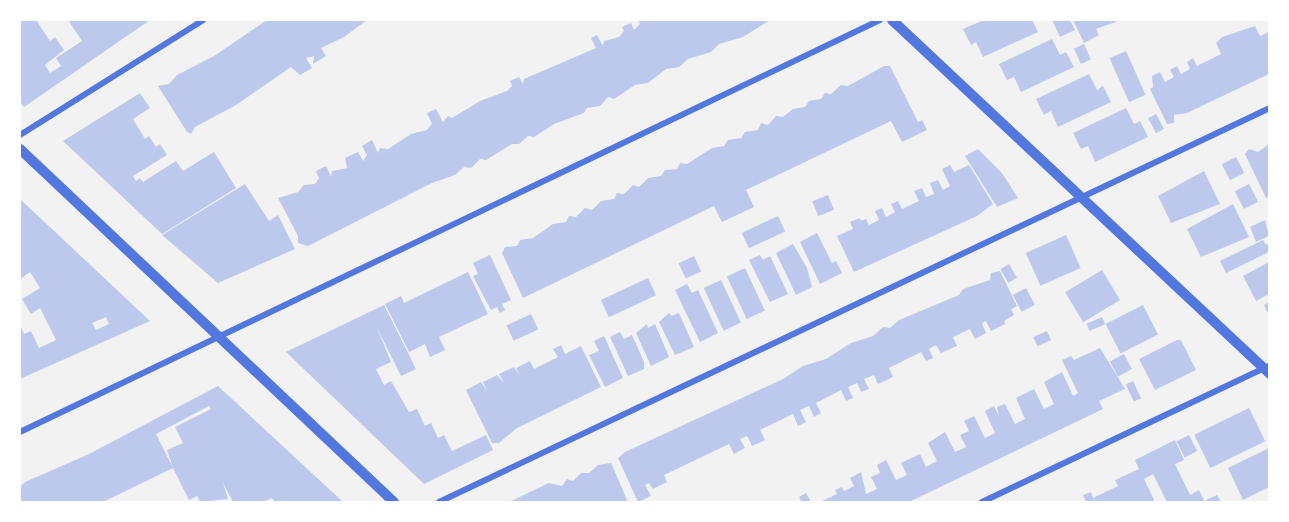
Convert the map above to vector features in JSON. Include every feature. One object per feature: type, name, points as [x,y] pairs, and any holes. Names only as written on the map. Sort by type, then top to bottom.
[{"type":"street","points":[[20,135],[202,20]]},
{"type":"street","points":[[20,432],[880,20]]},
{"type":"street","points":[[892,20],[1082,200],[1267,369],[982,502]]},
{"type":"street","points":[[439,502],[1082,200],[1269,108]]},
{"type":"street","points":[[20,149],[394,502]]},
{"type":"building","points":[[20,20],[36,20],[50,41],[55,37],[64,50],[45,65],[50,73],[61,66],[56,58],[82,41],[68,20],[150,20],[24,107],[20,102]]},
{"type":"building","points":[[267,20],[367,20],[344,37],[321,48],[326,56],[313,64],[314,56],[306,58],[312,68],[300,75],[291,67],[236,105],[195,127],[191,134],[187,132],[158,86],[169,84],[177,75],[214,56]]},
{"type":"building","points":[[638,20],[770,20],[743,37],[719,44],[711,52],[688,59],[679,67],[666,69],[648,83],[635,85],[614,99],[608,97],[600,106],[587,108],[584,113],[554,124],[534,137],[528,136],[519,144],[512,144],[486,160],[480,159],[471,168],[464,167],[455,175],[432,183],[308,246],[298,243],[298,236],[278,198],[298,192],[304,185],[315,184],[319,178],[316,171],[326,166],[331,176],[332,171],[347,168],[345,158],[358,152],[363,161],[367,155],[362,146],[372,140],[378,153],[380,148],[388,149],[411,134],[427,130],[432,124],[427,113],[436,109],[443,122],[448,116],[452,118],[480,101],[507,91],[512,86],[510,81],[519,77],[523,84],[524,79],[596,48],[591,38],[597,35],[603,46],[604,41],[619,37],[624,31],[622,27],[631,23],[634,30],[640,24]]},
{"type":"building","points":[[984,20],[1032,20],[1038,32],[983,57],[976,42],[971,45],[963,29]]},
{"type":"building","points":[[1052,20],[1070,20],[1075,30],[1060,37]]},
{"type":"building","points":[[1073,20],[1121,20],[1096,29],[1099,35],[1084,43]]},
{"type":"building","points":[[1255,26],[1260,36],[1269,32],[1269,74],[1187,113],[1174,115],[1174,123],[1167,124],[1150,89],[1153,87],[1152,76],[1160,72],[1165,82],[1174,77],[1170,70],[1177,66],[1181,74],[1190,69],[1187,62],[1193,58],[1197,66],[1221,54],[1216,43],[1222,37]]},
{"type":"building","points":[[1052,39],[1060,55],[1066,52],[1074,67],[1021,92],[1014,77],[1007,80],[999,64]]},
{"type":"building","points":[[1084,44],[1091,60],[1081,64],[1074,48]]},
{"type":"building","points":[[1126,51],[1146,95],[1129,102],[1110,58]]},
{"type":"building","points":[[884,66],[890,66],[918,122],[922,120],[927,130],[902,142],[891,121],[746,190],[754,207],[722,222],[714,206],[523,298],[502,253],[505,247],[517,246],[520,240],[533,238],[553,224],[566,222],[569,216],[576,217],[585,208],[592,210],[601,201],[614,199],[617,193],[624,194],[633,185],[639,187],[648,178],[661,176],[665,170],[677,169],[680,163],[687,164],[712,148],[724,146],[728,140],[741,138],[745,132],[758,130],[761,123],[768,125],[776,116],[783,117],[793,109],[805,107],[809,101],[821,99],[825,93],[831,94],[841,85],[848,86]]},
{"type":"building","points":[[1089,74],[1097,90],[1103,86],[1111,102],[1058,127],[1051,111],[1044,115],[1036,99]]},
{"type":"building","points":[[140,93],[150,108],[133,119],[145,139],[149,136],[156,147],[160,144],[167,155],[133,176],[136,181],[140,178],[143,182],[176,161],[183,171],[214,152],[236,188],[162,234],[63,141]]},
{"type":"building","points":[[1126,108],[1134,124],[1140,121],[1148,137],[1095,162],[1088,146],[1081,149],[1073,133]]},
{"type":"building","points":[[1156,114],[1164,129],[1156,133],[1148,118]]},
{"type":"building","points":[[1269,144],[1269,197],[1266,198],[1245,154],[1249,149],[1258,152]]},
{"type":"building","points":[[978,149],[1002,173],[1018,198],[997,207],[965,156]]},
{"type":"building","points":[[1236,157],[1244,173],[1230,180],[1222,164]]},
{"type":"building","points":[[950,165],[954,172],[969,165],[993,204],[977,216],[854,272],[837,236],[853,229],[850,222],[860,218],[861,221],[866,219],[869,225],[879,220],[875,211],[882,208],[886,217],[895,212],[891,204],[898,201],[902,209],[919,201],[914,191],[922,188],[926,197],[934,194],[930,183],[938,180],[943,190],[950,186],[942,169]]},
{"type":"building","points":[[1204,171],[1220,204],[1171,223],[1158,196]]},
{"type":"building","points":[[245,184],[269,221],[278,215],[295,249],[218,283],[162,235]]},
{"type":"building","points":[[1249,184],[1258,202],[1244,209],[1235,191]]},
{"type":"building","points":[[828,195],[834,210],[818,216],[812,201]]},
{"type":"building","points":[[20,199],[150,321],[20,379],[20,325],[24,334],[31,331],[39,348],[56,340],[40,308],[31,314],[22,299],[40,288],[30,272],[20,279]],"holes":[[[106,317],[109,324],[96,330],[92,323]]]},
{"type":"building","points":[[1233,204],[1249,237],[1201,257],[1187,229]]},
{"type":"building","points":[[778,216],[785,231],[749,248],[742,233]]},
{"type":"building","points":[[1265,220],[1269,236],[1256,242],[1250,227]]},
{"type":"building","points":[[817,233],[832,263],[836,261],[842,273],[820,284],[800,242]]},
{"type":"building","points":[[1066,235],[1081,268],[1040,286],[1026,253]]},
{"type":"building","points":[[1263,240],[1266,245],[1269,243],[1269,252],[1226,273],[1220,261]]},
{"type":"building","points":[[793,244],[807,268],[812,287],[796,295],[776,253]]},
{"type":"building","points":[[490,255],[511,300],[502,304],[505,310],[500,313],[497,307],[491,310],[473,276],[478,274],[473,263]]},
{"type":"building","points":[[760,255],[763,260],[770,256],[788,294],[770,302],[749,260]]},
{"type":"building","points":[[694,256],[701,271],[686,279],[679,263]]},
{"type":"building","points":[[1269,262],[1269,294],[1256,301],[1243,276]]},
{"type":"building","points":[[1009,264],[1017,278],[1008,283],[1000,269]]},
{"type":"building","points":[[745,268],[765,311],[747,319],[727,276]]},
{"type":"building","points":[[1102,270],[1120,300],[1083,322],[1065,292]]},
{"type":"building","points":[[1000,271],[1017,306],[1011,309],[1014,315],[1004,321],[1005,324],[991,331],[986,321],[982,323],[986,333],[975,339],[970,329],[953,337],[957,346],[941,353],[936,345],[929,349],[933,358],[926,361],[921,352],[889,368],[893,377],[878,384],[874,375],[864,379],[869,389],[861,392],[857,383],[848,387],[853,398],[846,401],[841,390],[816,403],[821,413],[814,417],[809,406],[800,410],[806,422],[798,426],[793,414],[760,430],[765,440],[752,446],[747,436],[740,439],[745,448],[734,454],[729,444],[664,475],[667,482],[653,489],[649,483],[645,485],[651,496],[638,502],[618,458],[625,452],[783,379],[803,366],[826,359],[851,343],[873,336],[883,327],[890,328],[899,320],[959,295],[963,289],[990,280],[991,273]]},
{"type":"building","points":[[468,272],[488,314],[439,337],[445,350],[430,357],[425,344],[409,352],[385,304],[401,296],[404,303]]},
{"type":"building","points":[[648,278],[656,295],[609,317],[601,300]]},
{"type":"building","points":[[721,280],[741,323],[724,331],[704,288]]},
{"type":"building","points":[[687,284],[692,293],[698,290],[718,333],[700,342],[675,290]]},
{"type":"building","points":[[1026,288],[1035,305],[1022,312],[1013,295]]},
{"type":"building","points":[[1269,302],[1269,316],[1264,305]]},
{"type":"building","points":[[384,305],[416,369],[401,376],[377,328],[391,362],[376,369],[384,385],[391,381],[409,412],[417,409],[425,426],[431,423],[438,438],[444,435],[452,451],[486,435],[493,450],[424,484],[286,352]]},
{"type":"building","points":[[1143,305],[1158,334],[1121,353],[1106,324]]},
{"type":"building","points":[[669,313],[671,316],[679,313],[694,347],[675,355],[659,322]]},
{"type":"building","points":[[531,314],[538,329],[514,341],[507,325]]},
{"type":"building","points":[[1102,317],[1105,324],[1089,331],[1086,324]]},
{"type":"building","points":[[647,324],[648,328],[655,324],[669,357],[651,366],[636,333]]},
{"type":"building","points":[[1047,331],[1051,340],[1037,346],[1033,337]]},
{"type":"building","points":[[620,332],[624,339],[632,335],[644,362],[644,369],[628,376],[610,337]]},
{"type":"building","points":[[604,336],[623,378],[605,387],[589,355],[599,351],[594,341]]},
{"type":"building","points":[[1181,340],[1196,370],[1155,390],[1139,359]]},
{"type":"building","points":[[561,345],[565,354],[581,346],[601,387],[517,428],[499,443],[492,443],[466,390],[481,382],[487,391],[483,382],[497,375],[504,383],[499,374],[514,367],[520,376],[516,368],[530,361],[534,369],[558,357],[553,349]]},
{"type":"building","points":[[1100,348],[1125,389],[1099,401],[1103,409],[909,502],[820,502],[837,494],[835,490],[842,487],[844,491],[854,486],[850,478],[861,472],[866,494],[877,489],[871,477],[880,473],[877,465],[886,460],[896,480],[907,475],[901,463],[920,454],[926,467],[937,461],[928,443],[945,432],[955,452],[966,447],[960,435],[969,431],[964,421],[974,416],[985,438],[995,433],[985,411],[994,406],[999,416],[997,407],[1005,404],[1015,424],[1025,419],[1016,398],[1034,389],[1044,409],[1054,404],[1044,382],[1062,372],[1073,396],[1078,393],[1062,360],[1071,356],[1074,360]]},
{"type":"building","points":[[1124,354],[1132,369],[1118,377],[1110,362]]},
{"type":"building","points":[[1133,381],[1141,398],[1134,402],[1126,384]]},
{"type":"building","points":[[218,386],[343,502],[275,502],[272,498],[263,502],[233,502],[223,483],[228,499],[200,502],[197,496],[189,500],[173,468],[103,502],[20,502],[20,487],[25,482],[87,455]],"holes":[[[209,406],[211,409],[175,427],[183,443],[167,450],[173,468],[156,434]]]},
{"type":"building","points":[[1249,408],[1265,441],[1210,468],[1194,435]]},
{"type":"building","points":[[1189,435],[1197,451],[1185,457],[1177,441]]},
{"type":"building","points":[[1175,440],[1184,460],[1175,464],[1190,495],[1199,490],[1205,502],[1167,502],[1153,474],[1144,479],[1155,502],[1086,502],[1083,495],[1091,492],[1093,498],[1118,486],[1115,480],[1139,469],[1135,460]]},
{"type":"building","points":[[1269,448],[1269,487],[1243,500],[1228,468]]},
{"type":"building","points":[[611,463],[628,502],[509,502],[549,483],[562,486],[567,479],[573,481],[581,473],[589,473],[598,465]]},
{"type":"building","points":[[806,493],[811,502],[802,502],[799,497]]},
{"type":"building","points":[[1217,495],[1221,502],[1207,502],[1206,500]]}]
